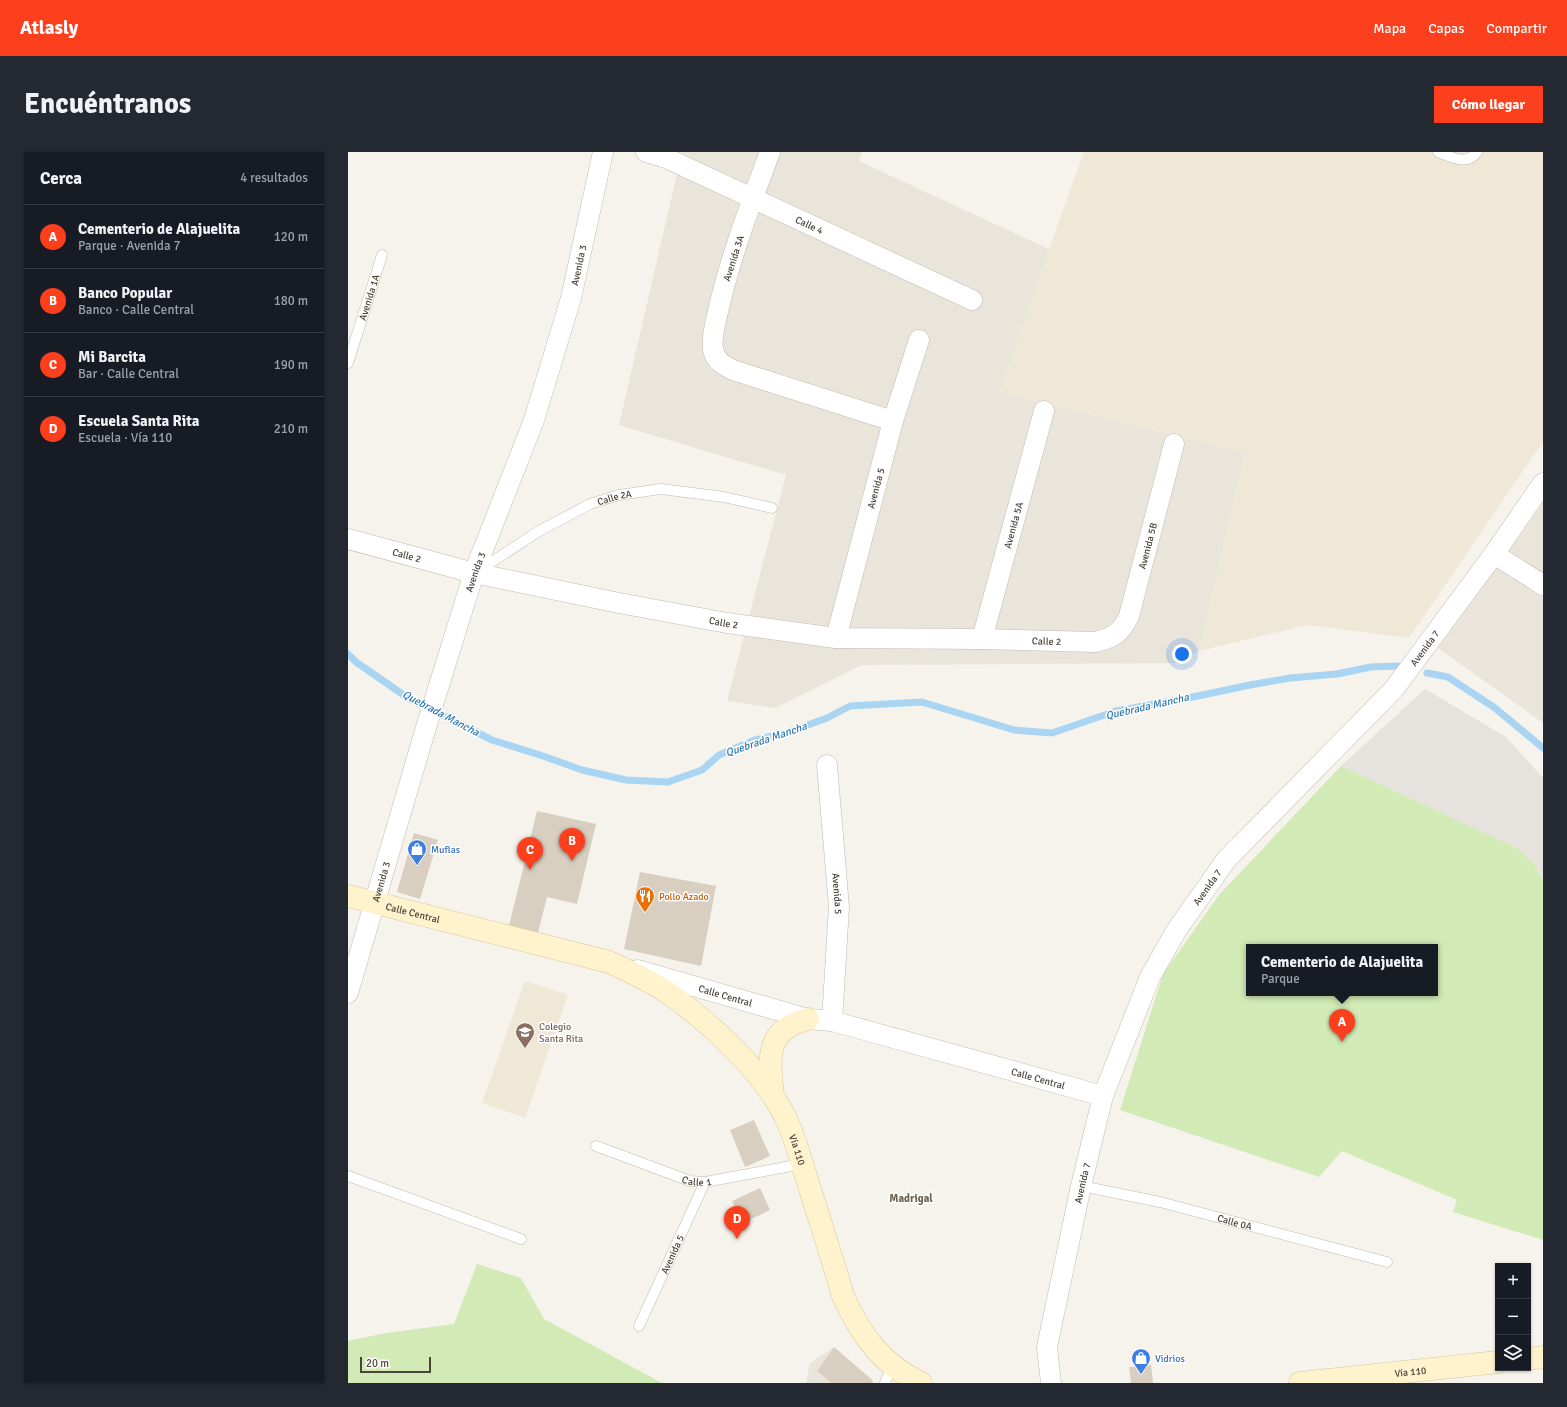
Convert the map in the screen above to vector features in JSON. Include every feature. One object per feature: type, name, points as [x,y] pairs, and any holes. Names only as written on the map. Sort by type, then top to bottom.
[{"type":"main road","name":"Calle Central","points":[[348,896],[609,962]]},
{"type":"main road","name":"Vía 110","points":[[609,962],[642,978],[667,993],[690,1010],[728,1044],[773,1096],[788,1123],[843,1296],[850,1310],[866,1338],[880,1356],[889,1374],[921,1383]]},
{"type":"main road","points":[[773,1096],[770,1060],[772,1047],[778,1036],[787,1027],[808,1019]]},
{"type":"main road","points":[[1531,1358],[1543,1357]]},
{"type":"main road","name":"Vía 110","points":[[1300,1383],[1495,1362]]},
{"type":"street","name":"Avenida 3","points":[[348,993],[427,724],[474,573],[538,405],[571,298],[603,152]]},
{"type":"street","name":"Calle 4","points":[[646,152],[666,158],[972,300]]},
{"type":"street","name":"Avenida 3A","points":[[770,152],[723,288],[712,348],[722,365],[733,370],[893,421]]},
{"type":"street","name":"Avenida 5","points":[[836,638],[893,421],[919,340]]},
{"type":"street","name":"Avenida 5A","points":[[982,639],[1044,411]]},
{"type":"street","name":"Avenida 5B","points":[[1108,639],[1119,632],[1129,616],[1174,444]]},
{"type":"street","name":"Avenida 7","points":[[1051,1383],[1047,1347],[1081,1186],[1103,1096],[1150,977],[1176,931],[1226,860],[1394,689],[1494,554],[1543,482]]},
{"type":"street","name":"Calle 2","points":[[348,539],[474,573],[619,603],[727,623],[836,638],[982,639],[1095,642],[1108,639]]},
{"type":"street","points":[[1494,554],[1543,585]]},
{"type":"street","name":"Avenida 5","points":[[827,766],[838,907],[832,1021]]},
{"type":"street","name":"Calle Central","points":[[609,962],[808,1019],[832,1021],[1103,1096]]},
{"type":"lane","points":[[1438,152],[1460,161],[1474,157],[1477,152]]},
{"type":"lane","name":"Avenida 1A","points":[[348,363],[382,255]]},
{"type":"lane","name":"Calle 2A","points":[[474,573],[540,531],[590,504],[620,495],[661,488],[724,497],[772,508]]},
{"type":"lane","name":"Calle 1","points":[[596,1146],[690,1181],[705,1182],[802,1164]]},
{"type":"lane","points":[[348,1176],[521,1239]]},
{"type":"lane","name":"Avenida 5","points":[[639,1326],[705,1182]]},
{"type":"lane","name":"Calle 0A","points":[[1081,1186],[1160,1202],[1387,1262]]},
{"type":"shaded area","points":[[682,152],[862,152],[859,161],[1049,249],[1000,392],[1245,453],[1199,651],[1176,663],[862,665],[775,708],[727,701],[786,475],[619,425]]},
{"type":"shaded area","points":[[1084,152],[1543,152],[1543,442],[1409,638],[1308,625],[1199,651],[1245,453],[1000,392]]},
{"type":"shaded area","points":[[1543,503],[1543,723],[1438,648]]},
{"type":"shaded area","points":[[1425,689],[1506,737],[1543,778],[1543,880],[1534,864],[1517,848],[1341,766]]},
{"type":"shaded area","name":"Colegio Santa Rita","points":[[525,981],[568,995],[525,1118],[482,1103]]},
{"type":"shaded area","points":[[834,1347],[872,1379],[873,1383],[806,1383],[810,1363]]},
{"type":"green space","points":[[1341,766],[1517,848],[1534,864],[1543,880],[1543,1240],[1453,1212],[1457,1200],[1342,1151],[1319,1177],[1120,1110],[1163,974],[1219,895]]},
{"type":"green space","points":[[477,1264],[521,1278],[544,1319],[662,1383],[348,1383],[348,1341],[386,1333],[454,1324]]},
{"type":"building","points":[[537,811],[596,824],[577,904],[547,897],[538,933],[509,926]]},
{"type":"building","name":"Muflas","points":[[414,833],[438,840],[420,899],[397,892]]},
{"type":"building","points":[[640,872],[716,886],[701,966],[624,949]]},
{"type":"building","points":[[754,1120],[770,1156],[745,1167],[730,1130]]},
{"type":"building","points":[[760,1188],[770,1210],[743,1223],[732,1201]]},
{"type":"building","points":[[834,1347],[873,1381],[872,1383],[831,1383],[817,1371]]},
{"type":"building","name":"Vidrios","points":[[1151,1365],[1153,1383],[1131,1383],[1129,1367]]},
{"type":"waterway","name":"Quebrada Mancha","points":[[348,654],[356,662],[408,698],[492,740],[582,770],[626,780],[668,782],[702,770],[719,755],[755,740],[786,733],[827,718],[850,706],[922,702],[1014,730],[1052,733],[1116,711],[1250,685],[1290,678],[1337,674],[1371,667],[1398,666]]},
{"type":"waterway","name":"Quebrada Mancha","points":[[1427,673],[1448,677],[1495,708],[1543,748]]},
{"type":"place","name":"Banco Popular","points":[[572,861]]},
{"type":"place","name":"Muflas","points":[[417,866]]},
{"type":"place","name":"Mi Barcita","points":[[530,870]]},
{"type":"place","name":"Pollo Azado","points":[[645,913]]},
{"type":"place","name":"Cementerio de Alajuelita","points":[[1342,1042]]},
{"type":"place","name":"Colegio Santa Rita","points":[[525,1049]]},
{"type":"place","name":"Escuela Santa Rita","points":[[737,1239]]},
{"type":"place","name":"Vidrios","points":[[1141,1375]]},
{"type":"district","name":"Madrigal","points":[[911,1198]]}]
